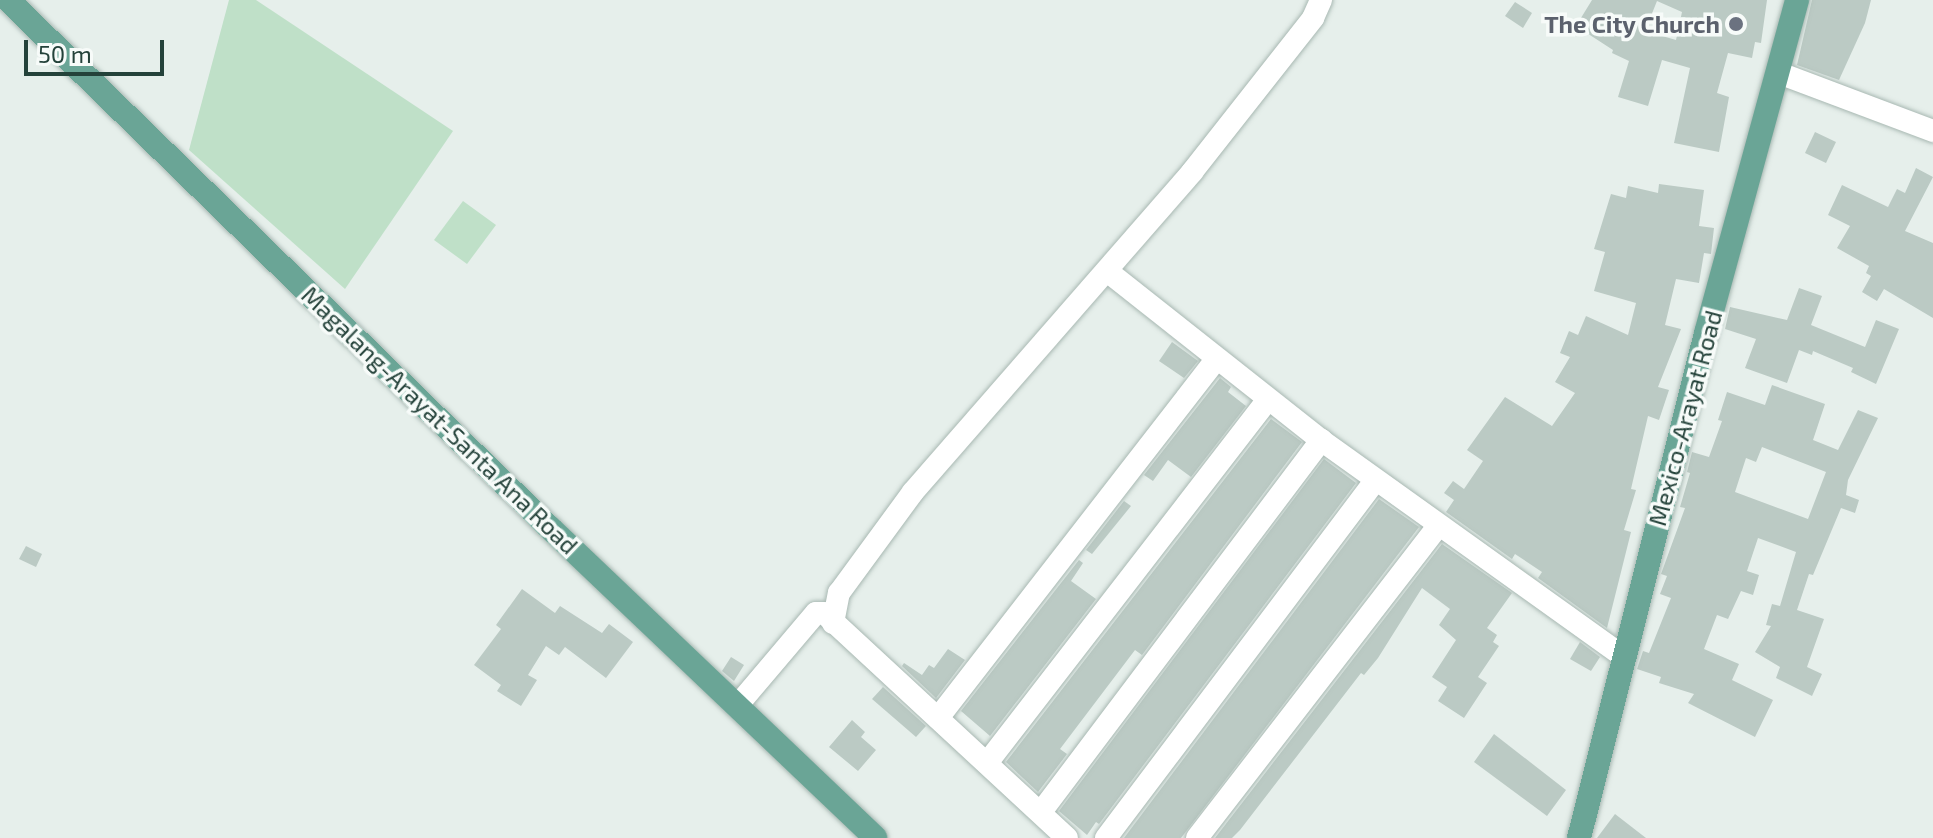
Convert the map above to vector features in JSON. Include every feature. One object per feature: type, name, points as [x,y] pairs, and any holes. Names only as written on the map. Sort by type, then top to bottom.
[{"type":"main road","name":"Magalang-Arayat-Santa Ana Road","points":[[8,0],[875,838]]},
{"type":"main road","name":"Mexico-Arayat Road","points":[[1579,838],[1623,656],[1797,0]]},
{"type":"street","points":[[833,623],[839,593],[913,492],[1192,172],[1313,18],[1321,0]]},
{"type":"street","points":[[1779,73],[1933,131]]},
{"type":"street","points":[[1107,271],[1321,440],[1623,656]]},
{"type":"street","points":[[938,718],[1216,360]]},
{"type":"street","points":[[987,763],[1268,400]]},
{"type":"street","points":[[1041,812],[1321,440]]},
{"type":"street","points":[[1106,838],[1376,480]]},
{"type":"street","points":[[1197,838],[1438,526]]},
{"type":"street","points":[[737,706],[816,613],[824,613],[1067,838]]},
{"type":"green space","points":[[229,0],[256,0],[453,131],[345,289],[189,150]]},
{"type":"green space","points":[[463,201],[496,225],[467,264],[434,240]]},
{"type":"building","points":[[1592,0],[1767,0],[1761,43],[1755,42],[1752,58],[1728,53],[1717,93],[1729,97],[1719,152],[1674,143],[1690,68],[1662,60],[1648,106],[1618,97],[1629,61],[1612,53],[1613,50],[1576,26]],"holes":[[[1657,1],[1682,12],[1676,40],[1645,31]]]},
{"type":"building","points":[[1812,0],[1871,0],[1865,23],[1839,80],[1797,65]]},
{"type":"building","points":[[1515,2],[1532,13],[1523,28],[1505,16]]},
{"type":"building","points":[[1815,132],[1836,142],[1826,163],[1805,153]]},
{"type":"building","points":[[1916,168],[1933,177],[1905,231],[1933,243],[1933,318],[1884,289],[1877,301],[1862,292],[1871,276],[1866,273],[1869,266],[1837,248],[1850,226],[1828,215],[1842,185],[1888,207],[1897,189],[1905,193]]},
{"type":"building","points":[[1659,184],[1704,190],[1699,226],[1714,228],[1711,254],[1704,253],[1699,283],[1676,279],[1665,325],[1681,329],[1658,387],[1669,390],[1659,420],[1648,416],[1631,489],[1636,490],[1624,530],[1631,532],[1607,628],[1538,578],[1542,572],[1515,554],[1512,559],[1446,512],[1454,500],[1444,493],[1453,481],[1464,489],[1483,461],[1467,450],[1505,397],[1552,426],[1575,393],[1555,382],[1570,357],[1560,353],[1569,331],[1578,335],[1586,316],[1628,335],[1636,303],[1594,291],[1605,252],[1594,249],[1611,194],[1626,198],[1628,186],[1658,193]]},
{"type":"building","points":[[1799,288],[1822,296],[1811,325],[1865,347],[1876,320],[1899,329],[1876,384],[1851,372],[1853,368],[1813,351],[1812,355],[1799,350],[1787,383],[1745,368],[1756,339],[1725,329],[1730,307],[1787,320]]},
{"type":"building","points":[[1172,342],[1198,361],[1184,378],[1159,361]]},
{"type":"building","points":[[1220,378],[1231,387],[1228,392],[1246,406],[1191,477],[1168,460],[1153,481],[1144,475]]},
{"type":"building","points":[[1772,385],[1825,404],[1813,440],[1838,450],[1858,410],[1878,418],[1848,480],[1846,495],[1859,500],[1855,513],[1841,508],[1813,575],[1809,574],[1797,610],[1824,619],[1807,667],[1822,674],[1812,696],[1776,678],[1780,667],[1755,652],[1771,626],[1766,625],[1772,604],[1780,606],[1796,552],[1758,538],[1747,571],[1759,575],[1753,595],[1741,591],[1728,619],[1717,615],[1704,649],[1739,664],[1732,680],[1773,700],[1755,737],[1688,703],[1694,694],[1659,683],[1661,677],[1637,669],[1643,651],[1649,653],[1671,598],[1660,594],[1667,576],[1661,574],[1685,508],[1680,507],[1690,473],[1687,472],[1692,452],[1709,457],[1722,421],[1718,420],[1727,392],[1765,405]],"holes":[[[1762,447],[1826,472],[1808,519],[1735,492],[1746,458],[1756,462]]]},
{"type":"building","points":[[1271,419],[1302,442],[1142,655],[1135,650],[1060,749],[1067,754],[1038,792],[1006,762]]},
{"type":"building","points":[[1324,459],[1356,483],[1099,824],[1096,822],[1087,835],[1059,811]]},
{"type":"building","points":[[1379,499],[1419,527],[1181,838],[1124,838]]},
{"type":"building","points":[[1124,501],[1131,506],[1092,554],[1086,550]]},
{"type":"building","points":[[1442,544],[1512,593],[1487,628],[1497,635],[1493,642],[1499,646],[1478,677],[1487,683],[1464,718],[1438,701],[1447,687],[1432,677],[1456,640],[1439,625],[1450,609],[1422,588],[1378,658],[1364,675],[1361,673],[1240,830],[1232,838],[1215,838]]},
{"type":"building","points":[[26,546],[42,554],[36,567],[19,559]]},
{"type":"building","points":[[1079,560],[1083,563],[1071,581],[1096,599],[990,736],[961,711]]},
{"type":"building","points":[[522,589],[555,613],[560,606],[602,633],[609,624],[633,642],[606,678],[565,647],[559,655],[546,646],[528,675],[537,680],[521,706],[497,691],[501,685],[474,665],[501,629],[496,625]]},
{"type":"building","points":[[1580,642],[1600,657],[1591,671],[1570,659]]},
{"type":"building","points":[[948,649],[965,660],[936,698],[902,666],[904,663],[922,675],[929,665],[934,668]]},
{"type":"building","points":[[731,657],[744,665],[734,681],[722,671]]},
{"type":"building","points":[[883,687],[926,726],[916,737],[872,699]]},
{"type":"building","points":[[852,720],[865,732],[861,737],[876,750],[858,771],[829,747]]},
{"type":"building","points":[[1494,734],[1566,790],[1547,816],[1474,762]]},
{"type":"building","points":[[1615,814],[1646,838],[1597,838]]},
{"type":"place","name":"The City Church","points":[[1736,24]]}]
